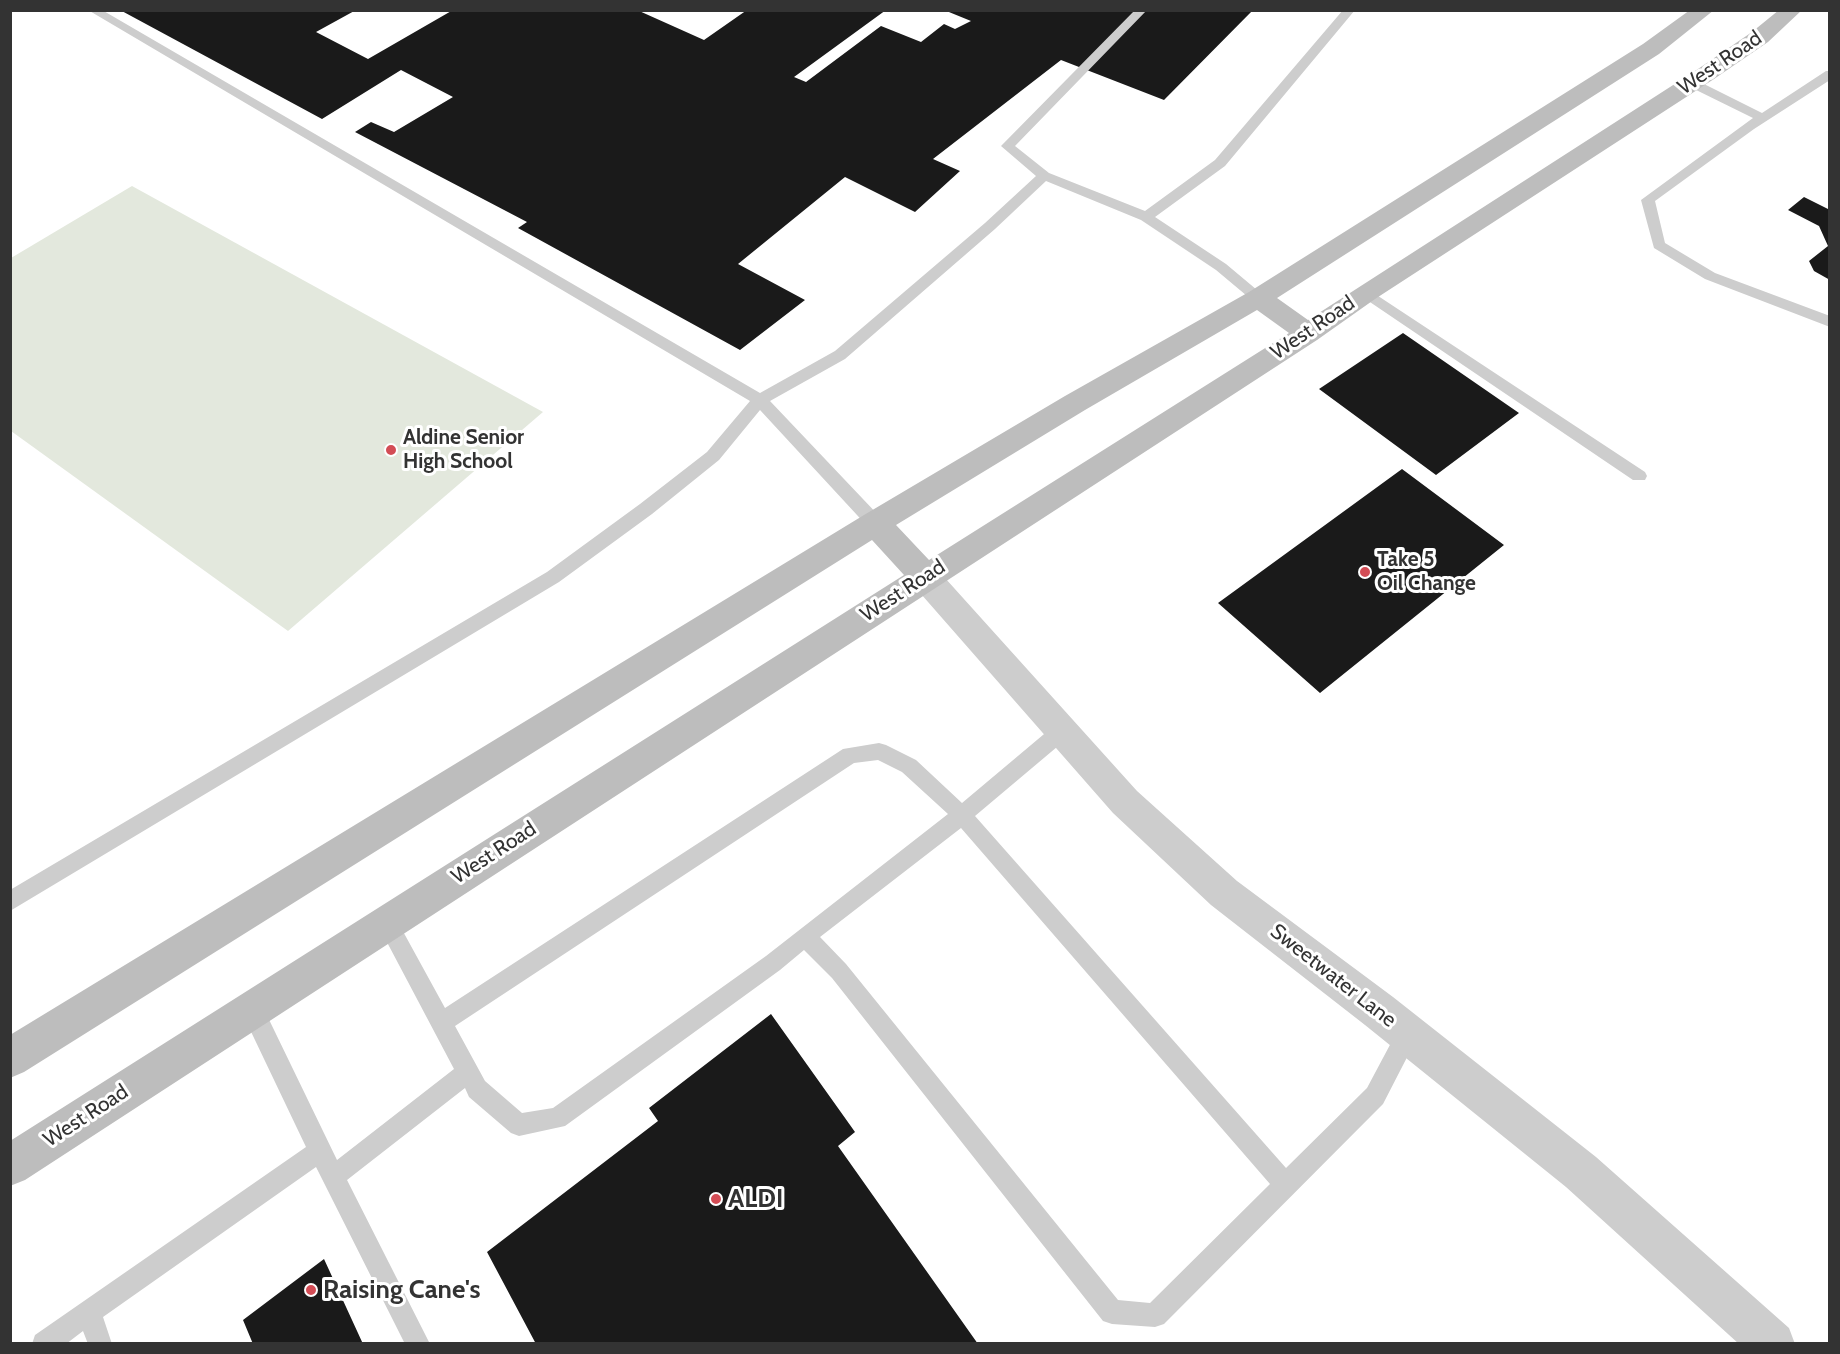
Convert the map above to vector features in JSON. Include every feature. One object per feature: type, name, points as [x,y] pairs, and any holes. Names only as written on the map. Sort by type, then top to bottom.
[{"type":"main road","name":"West Road","points":[[10,1165],[1308,333],[1681,65],[1704,10]]},
{"type":"main road","name":"West Road","points":[[10,1058],[875,523],[1076,403],[1258,298],[1681,65],[1760,37],[1792,10]]},
{"type":"main road","points":[[1258,298],[1308,333]]},
{"type":"main road","points":[[875,523],[925,577]]},
{"type":"street","name":"Sweetwater Lane","points":[[925,577],[1125,802],[1224,892],[1408,1034],[1581,1172],[1773,1344]]},
{"type":"lane","points":[[93,10],[760,400],[875,523]]},
{"type":"lane","points":[[1142,10],[1007,146],[1044,176],[1146,218],[1221,267],[1258,298]]},
{"type":"lane","points":[[1146,218],[1220,163],[1350,10]]},
{"type":"lane","points":[[1681,65],[1762,118]]},
{"type":"lane","points":[[1830,74],[1762,118],[1648,200],[1659,245],[1710,276],[1830,322]]},
{"type":"lane","points":[[10,900],[553,578],[646,510],[713,456],[760,400],[840,355],[990,226],[1044,176]]},
{"type":"lane","points":[[1366,293],[1639,476]]},
{"type":"lane","points":[[387,922],[477,1089],[519,1125],[557,1118],[773,963],[962,815],[1063,730]]},
{"type":"lane","points":[[441,1023],[850,755],[879,751],[909,766],[962,815],[1286,1185]]},
{"type":"lane","points":[[805,936],[839,970],[1112,1312],[1155,1315],[1375,1096],[1408,1034]]},
{"type":"lane","points":[[252,1009],[320,1151],[418,1344]]},
{"type":"lane","points":[[333,1176],[468,1072]]},
{"type":"lane","points":[[44,1344],[320,1151]]},
{"type":"lane","points":[[88,1312],[100,1344]]},
{"type":"shaded area","points":[[132,186],[543,412],[288,631],[11,431],[11,258]]},
{"type":"building","points":[[120,10],[356,10],[316,32],[368,59],[453,10],[637,10],[704,40],[747,10],[886,10],[794,77],[806,82],[881,26],[921,42],[944,24],[955,29],[971,21],[944,10],[1253,10],[1164,100],[1061,60],[933,159],[960,171],[915,212],[845,177],[738,264],[805,300],[740,350],[518,228],[527,222],[355,132],[371,122],[394,132],[453,97],[401,70],[322,119]]},
{"type":"building","points":[[1804,197],[1830,210],[1830,280],[1814,271],[1809,261],[1828,246],[1819,226],[1788,210]]},
{"type":"building","points":[[1403,333],[1519,413],[1436,475],[1319,389]]},
{"type":"building","points":[[1402,469],[1504,545],[1320,693],[1218,603]]},
{"type":"building","name":"ALDI","points":[[771,1014],[855,1132],[838,1146],[978,1344],[536,1344],[487,1252],[658,1121],[649,1108]]},
{"type":"building","name":"Raising Cane's","points":[[324,1259],[363,1344],[253,1344],[243,1320]]},
{"type":"place","name":"Aldine Senior High School","points":[[391,450]]},
{"type":"place","name":"Take 5 Oil Change","points":[[1365,572]]},
{"type":"place","name":"ALDI","points":[[716,1199]]},
{"type":"place","name":"Raising Cane's","points":[[311,1290]]}]
